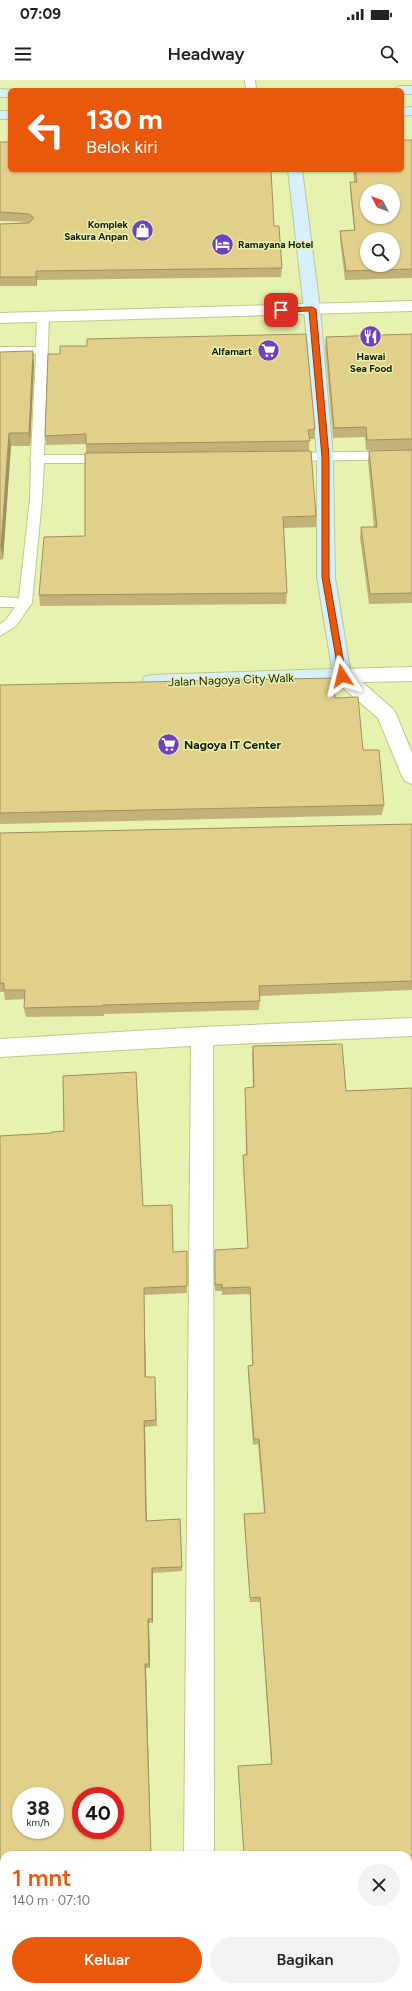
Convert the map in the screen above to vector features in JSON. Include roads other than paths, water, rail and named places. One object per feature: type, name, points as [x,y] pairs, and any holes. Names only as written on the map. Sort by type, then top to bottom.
[{"type":"street","points":[[295,172],[312,309],[323,341],[326,577],[342,676],[386,714],[412,776]]},
{"type":"street","points":[[0,318],[412,306]]},
{"type":"street","points":[[342,676],[412,674]]},
{"type":"street","name":"Jalan Nagoya City Walk","points":[[135,683],[342,676]]},
{"type":"street","points":[[0,1048],[202,1036],[412,1027]]},
{"type":"street","points":[[199,1851],[202,1036]]},
{"type":"lane","points":[[0,631],[11,623],[25,602],[36,499],[36,459],[42,317]]},
{"type":"lane","points":[[0,351],[41,350]]},
{"type":"lane","points":[[278,457],[412,454]]},
{"type":"lane","points":[[36,459],[120,459]]},
{"type":"lane","points":[[0,602],[25,602]]},
{"type":"place","name":"Komplek Sakura Anpan","points":[[143,230]]},
{"type":"place","name":"Ramayana Hotel","points":[[223,244]]},
{"type":"place","name":"Hawai Sea Food","points":[[371,336]]},
{"type":"place","name":"Alfamart","points":[[268,351]]},
{"type":"place","name":"Nagoya IT Center","points":[[169,745]]}]
